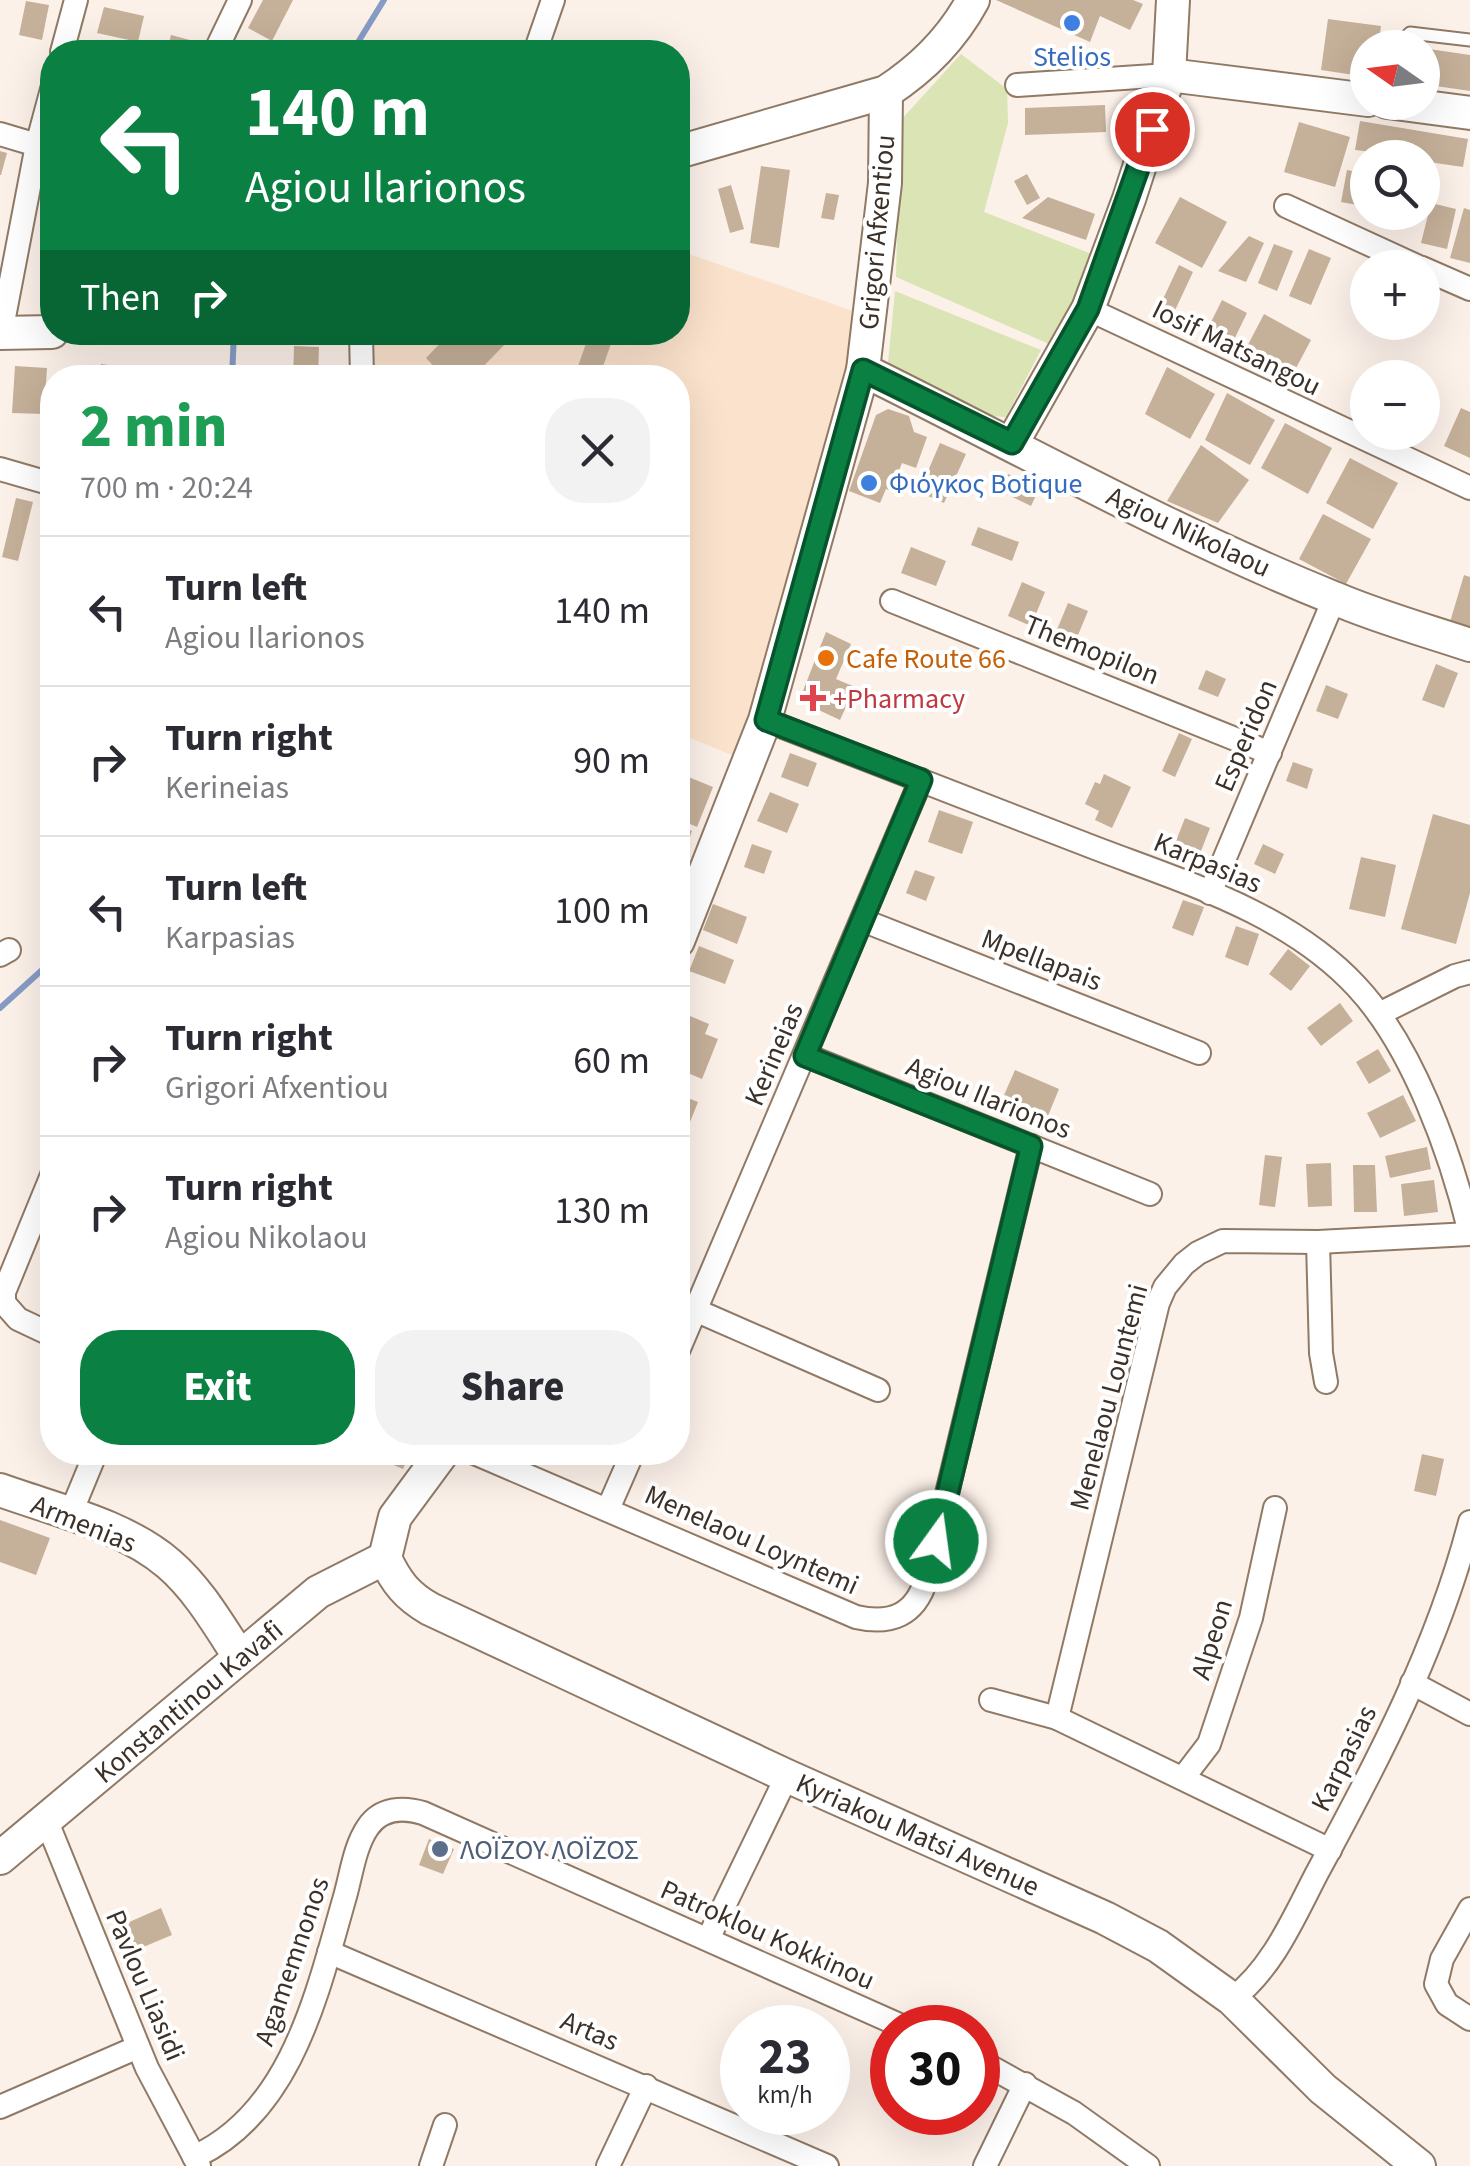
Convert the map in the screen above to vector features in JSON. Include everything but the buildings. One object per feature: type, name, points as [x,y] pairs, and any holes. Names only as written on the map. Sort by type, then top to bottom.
[{"type":"street","points":[[65,40],[76,0]]},
{"type":"street","points":[[221,40],[240,0]]},
{"type":"street","points":[[538,40],[553,0]]},
{"type":"street","points":[[690,149],[886,92],[941,47],[972,0]]},
{"type":"street","points":[[1012,443],[1088,309],[1129,199],[1169,75],[1173,0]]},
{"type":"street","points":[[1017,86],[1169,75],[1350,98]]},
{"type":"street","name":"Grigori Afxentiou","points":[[690,903],[766,720],[863,370],[886,183],[886,92]]},
{"type":"street","points":[[1440,109],[1470,113]]},
{"type":"street","points":[[0,134],[38,145]]},
{"type":"street","points":[[40,137],[9,239],[1,333],[40,332]]},
{"type":"street","points":[[1286,206],[1383,250]]},
{"type":"street","points":[[1440,276],[1470,289]]},
{"type":"street","name":"Iosif Matsangou","points":[[1088,309],[1470,488]]},
{"type":"street","name":"Agiou Nikolaou","points":[[863,370],[1012,443],[1058,471],[1334,599],[1470,646]]},
{"type":"street","points":[[0,469],[40,481]]},
{"type":"street","name":"Esperidon","points":[[1210,894],[1334,599]]},
{"type":"street","name":"Themopilon","points":[[892,601],[1270,753]]},
{"type":"street","name":"Karpasias","points":[[766,720],[1210,894],[1306,942],[1340,969],[1379,1014],[1420,1088],[1458,1184],[1470,1233]]},
{"type":"street","name":"Kerineias","points":[[690,1324],[921,780]]},
{"type":"street","name":"Mpellapais","points":[[862,920],[1200,1053]]},
{"type":"street","points":[[1379,1014],[1470,972]]},
{"type":"street","name":"Agiou Ilarionos","points":[[805,1056],[1150,1194]]},
{"type":"street","name":"Menelaou Loyntemi","points":[[503,1465],[856,1617],[878,1621],[900,1616],[916,1604],[926,1580],[1031,1146]]},
{"type":"street","points":[[40,1204],[4,1292],[4,1304],[18,1319],[40,1329]]},
{"type":"street","name":"Menelaou Lountemi","points":[[1057,1718],[1165,1287],[1198,1252],[1224,1241],[1318,1242],[1470,1233]]},
{"type":"street","points":[[1318,1242],[1320,1353],[1326,1382]]},
{"type":"street","points":[[696,1310],[878,1390]]},
{"type":"street","points":[[70,1515],[91,1465]]},
{"type":"street","points":[[385,1558],[395,1518],[433,1465]]},
{"type":"street","points":[[608,1509],[627,1465]]},
{"type":"street","name":"Armenias","points":[[0,1490],[122,1535],[168,1562],[205,1604],[239,1656]]},
{"type":"street","name":"Alpeon","points":[[1183,1778],[1209,1744],[1251,1618],[1275,1508]]},
{"type":"street","name":"Karpasias","points":[[1232,1999],[1273,1954],[1365,1786],[1455,1576],[1470,1522]]},
{"type":"street","name":"Konstantinou Kavafi","points":[[0,1858],[318,1592],[385,1558]]},
{"type":"street","name":"Kyriakou Matsi Avenue","points":[[385,1558],[396,1583],[414,1600],[1158,1946],[1232,1999],[1323,2089],[1419,2166]]},
{"type":"street","points":[[1412,1683],[1470,1714]]},
{"type":"street","points":[[991,1700],[1057,1718],[1330,1850]]},
{"type":"street","points":[[708,1940],[787,1776]]},
{"type":"street","name":"Patroklou Kokkinou","points":[[384,1812],[410,1809],[423,1814],[870,2012]]},
{"type":"street","name":"Agamemnonos","points":[[196,2162],[237,2131],[275,2084],[296,2048],[366,1828],[384,1812]]},
{"type":"street","name":"Pavlou Liasidi","points":[[46,1822],[138,2047],[196,2162]]},
{"type":"street","points":[[1470,1909],[1438,1968],[1436,1984],[1447,2004],[1470,2018]]},
{"type":"street","name":"Artas","points":[[329,1952],[827,2166]]},
{"type":"street","points":[[0,2107],[138,2047]]},
{"type":"street","points":[[1000,2071],[1026,2084],[1148,2166]]},
{"type":"street","points":[[985,2166],[1026,2084]]},
{"type":"street","points":[[608,2166],[646,2086]]},
{"type":"street","points":[[431,2166],[445,2125]]},
{"type":"lane","points":[[1440,36],[1470,40]]},
{"type":"shaded area","points":[[690,254],[856,312],[848,378],[739,758],[690,738],[690,365],[374,365],[375,345],[690,345]]},
{"type":"green space","points":[[961,54],[1007,89],[1008,123],[984,212],[1097,256],[1049,344],[896,277],[900,121]]},
{"type":"green space","points":[[895,291],[1041,350],[1006,417],[987,416],[888,363]]},
{"type":"waterway","points":[[359,40],[384,0]]},
{"type":"waterway","points":[[233,345],[233,365]]},
{"type":"waterway","points":[[0,1008],[40,972]]},
{"type":"place","name":"Stelios","points":[[1072,23]]},
{"type":"place","name":"Φιόγκος Botique","points":[[869,483]]},
{"type":"place","name":"Cafe Route 66","points":[[826,658]]},
{"type":"place","name":"+Pharmacy","points":[[813,698]]},
{"type":"place","name":"ΛΟΪΖΟΥ ΛΟΪΖΟΣ","points":[[440,1849]]},
{"type":"route","points":[[936,1541],[1031,1146],[805,1056],[921,780],[766,720],[863,370],[1012,443],[1088,309],[1152,129]]}]
